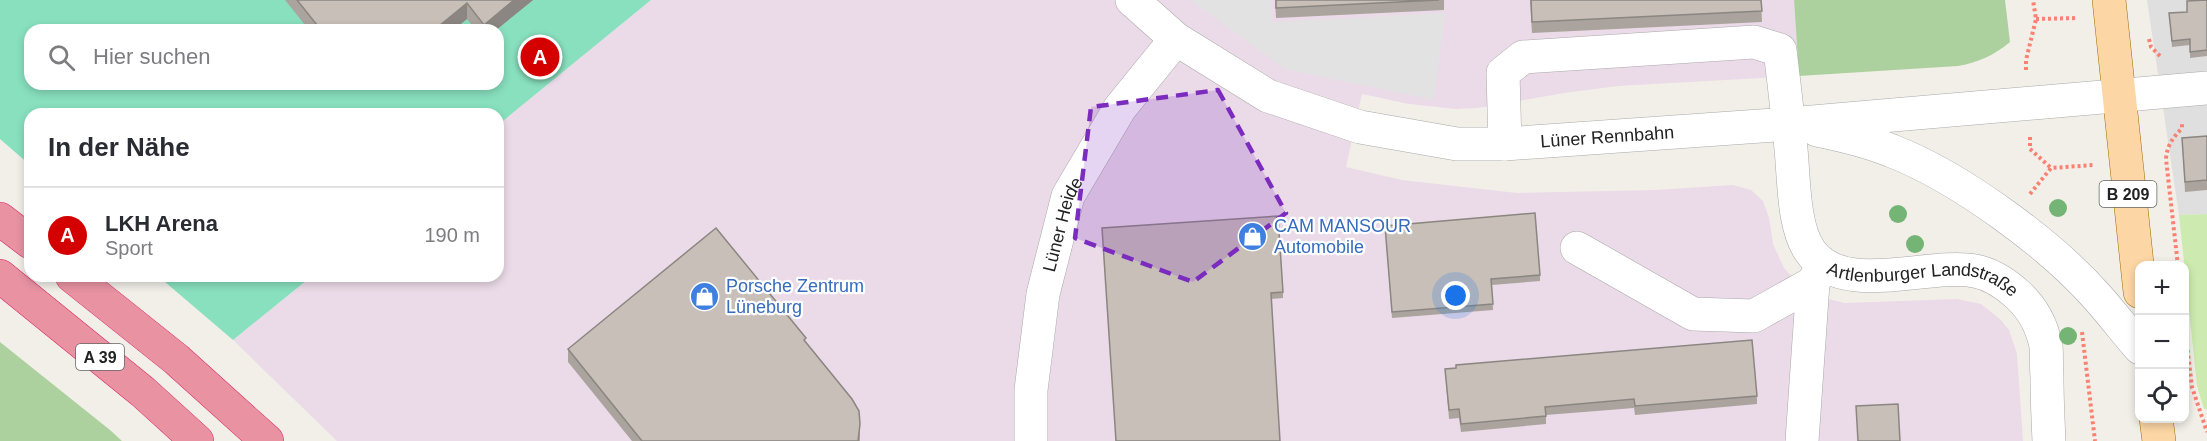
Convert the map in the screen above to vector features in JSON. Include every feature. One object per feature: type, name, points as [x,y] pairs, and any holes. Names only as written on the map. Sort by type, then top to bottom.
[{"type":"highway","points":[[0,219],[24,237]]},
{"type":"highway","name":"A 39","points":[[0,276],[143,392],[197,441]]},
{"type":"highway","name":"A 39","points":[[80,282],[176,359],[267,441]]},
{"type":"main road","name":"B 209","points":[[2109,0],[2136,261]]},
{"type":"main road","points":[[2157,423],[2159,441]]},
{"type":"street","name":"Lüner Rennbahn","points":[[1132,0],[1176,39],[1268,96],[1360,127],[1457,144],[1505,144],[1789,124],[2193,89]]},
{"type":"street","name":"Lüner Heide","points":[[1031,441],[1030,390],[1042,294],[1068,196],[1119,108],[1176,39]]},
{"type":"street","name":"Artlenburger Landstraße","points":[[1505,144],[1503,72],[1523,57],[1754,42],[1780,50],[1800,229],[1818,273],[1839,272],[1861,276],[1958,269],[1977,271],[1995,278],[2010,288],[2024,300],[2035,315],[2046,346],[2049,441]]},
{"type":"street","points":[[1789,124],[1847,136],[1891,150],[1930,168],[1964,189],[2008,220],[2073,273],[2098,298],[2135,343]]},
{"type":"street","points":[[1577,248],[1693,314],[1754,316],[1818,273]]},
{"type":"street","points":[[1802,441],[1818,273]]},
{"type":"path","points":[[2033,0],[2036,19]]},
{"type":"path","points":[[2148,37],[2151,47],[2166,63],[2178,64],[2193,89]]},
{"type":"path","points":[[2166,159],[2177,261]]},
{"type":"path","points":[[2189,362],[2192,387],[2207,432]]},
{"type":"highlighted area","points":[[1218,90],[1286,213],[1193,282],[1075,238],[1091,107]]},
{"type":"shaded area","points":[[651,0],[1794,0],[1799,76],[1618,86],[1478,108],[1456,109],[1409,104],[1362,94],[1346,167],[1402,180],[1517,193],[1655,190],[1733,185],[1751,190],[1763,201],[1769,218],[1773,244],[1784,268],[1794,279],[1824,298],[1845,303],[1957,299],[1981,304],[2001,320],[2009,330],[2017,354],[2023,441],[337,441],[233,340],[305,282],[504,282],[504,120]]},
{"type":"shaded area","points":[[1190,0],[1271,0],[1272,22],[1445,13],[1434,100],[1285,69]]},
{"type":"shaded area","points":[[2147,0],[2207,0],[2207,214],[2179,215]]},
{"type":"green space","points":[[0,0],[651,0],[504,120],[504,108],[24,108],[24,160],[0,139]]},
{"type":"green space","points":[[1794,0],[2005,0],[2010,42],[1986,58],[1958,66],[1799,76]]},
{"type":"green space","points":[[2207,214],[2207,409],[2204,409],[2197,386],[2189,310],[2189,261],[2184,261],[2179,215]]},
{"type":"green space","points":[[165,282],[305,282],[233,340]]},
{"type":"green space","points":[[0,342],[110,430],[122,441],[0,441]]},
{"type":"building","points":[[297,0],[514,0],[485,24],[467,3],[441,24],[316,24]]},
{"type":"building","points":[[1276,0],[1439,0],[1276,8]]},
{"type":"building","points":[[1531,0],[1761,0],[1762,11],[1532,22]]},
{"type":"building","points":[[2207,0],[2207,50],[2190,52],[2190,39],[2172,41],[2169,13],[2187,12],[2187,1]]},
{"type":"building","points":[[2207,136],[2207,180],[2185,182],[2182,138]]},
{"type":"building","points":[[1535,213],[1540,275],[1491,279],[1493,304],[1392,312],[1385,226]]},
{"type":"building","points":[[1278,216],[1283,292],[1271,293],[1280,441],[1116,441],[1102,228]]},
{"type":"building","name":"Porsche Zentrum Lüneburg","points":[[716,228],[806,338],[804,340],[852,399],[859,411],[858,441],[642,441],[568,349]]},
{"type":"building","points":[[1752,340],[1757,396],[1635,406],[1634,399],[1545,407],[1546,416],[1461,424],[1459,409],[1449,410],[1445,369],[1456,368],[1456,365]]},
{"type":"building","points":[[1898,404],[1900,441],[1858,441],[1856,406]]},
{"type":"place","name":"LKH Arena","points":[[540,57]]},
{"type":"place","name":"CAM MANSOUR Automobile","points":[[1253,236]]},
{"type":"place","name":"Porsche Zentrum Lüneburg","points":[[705,296]]}]
